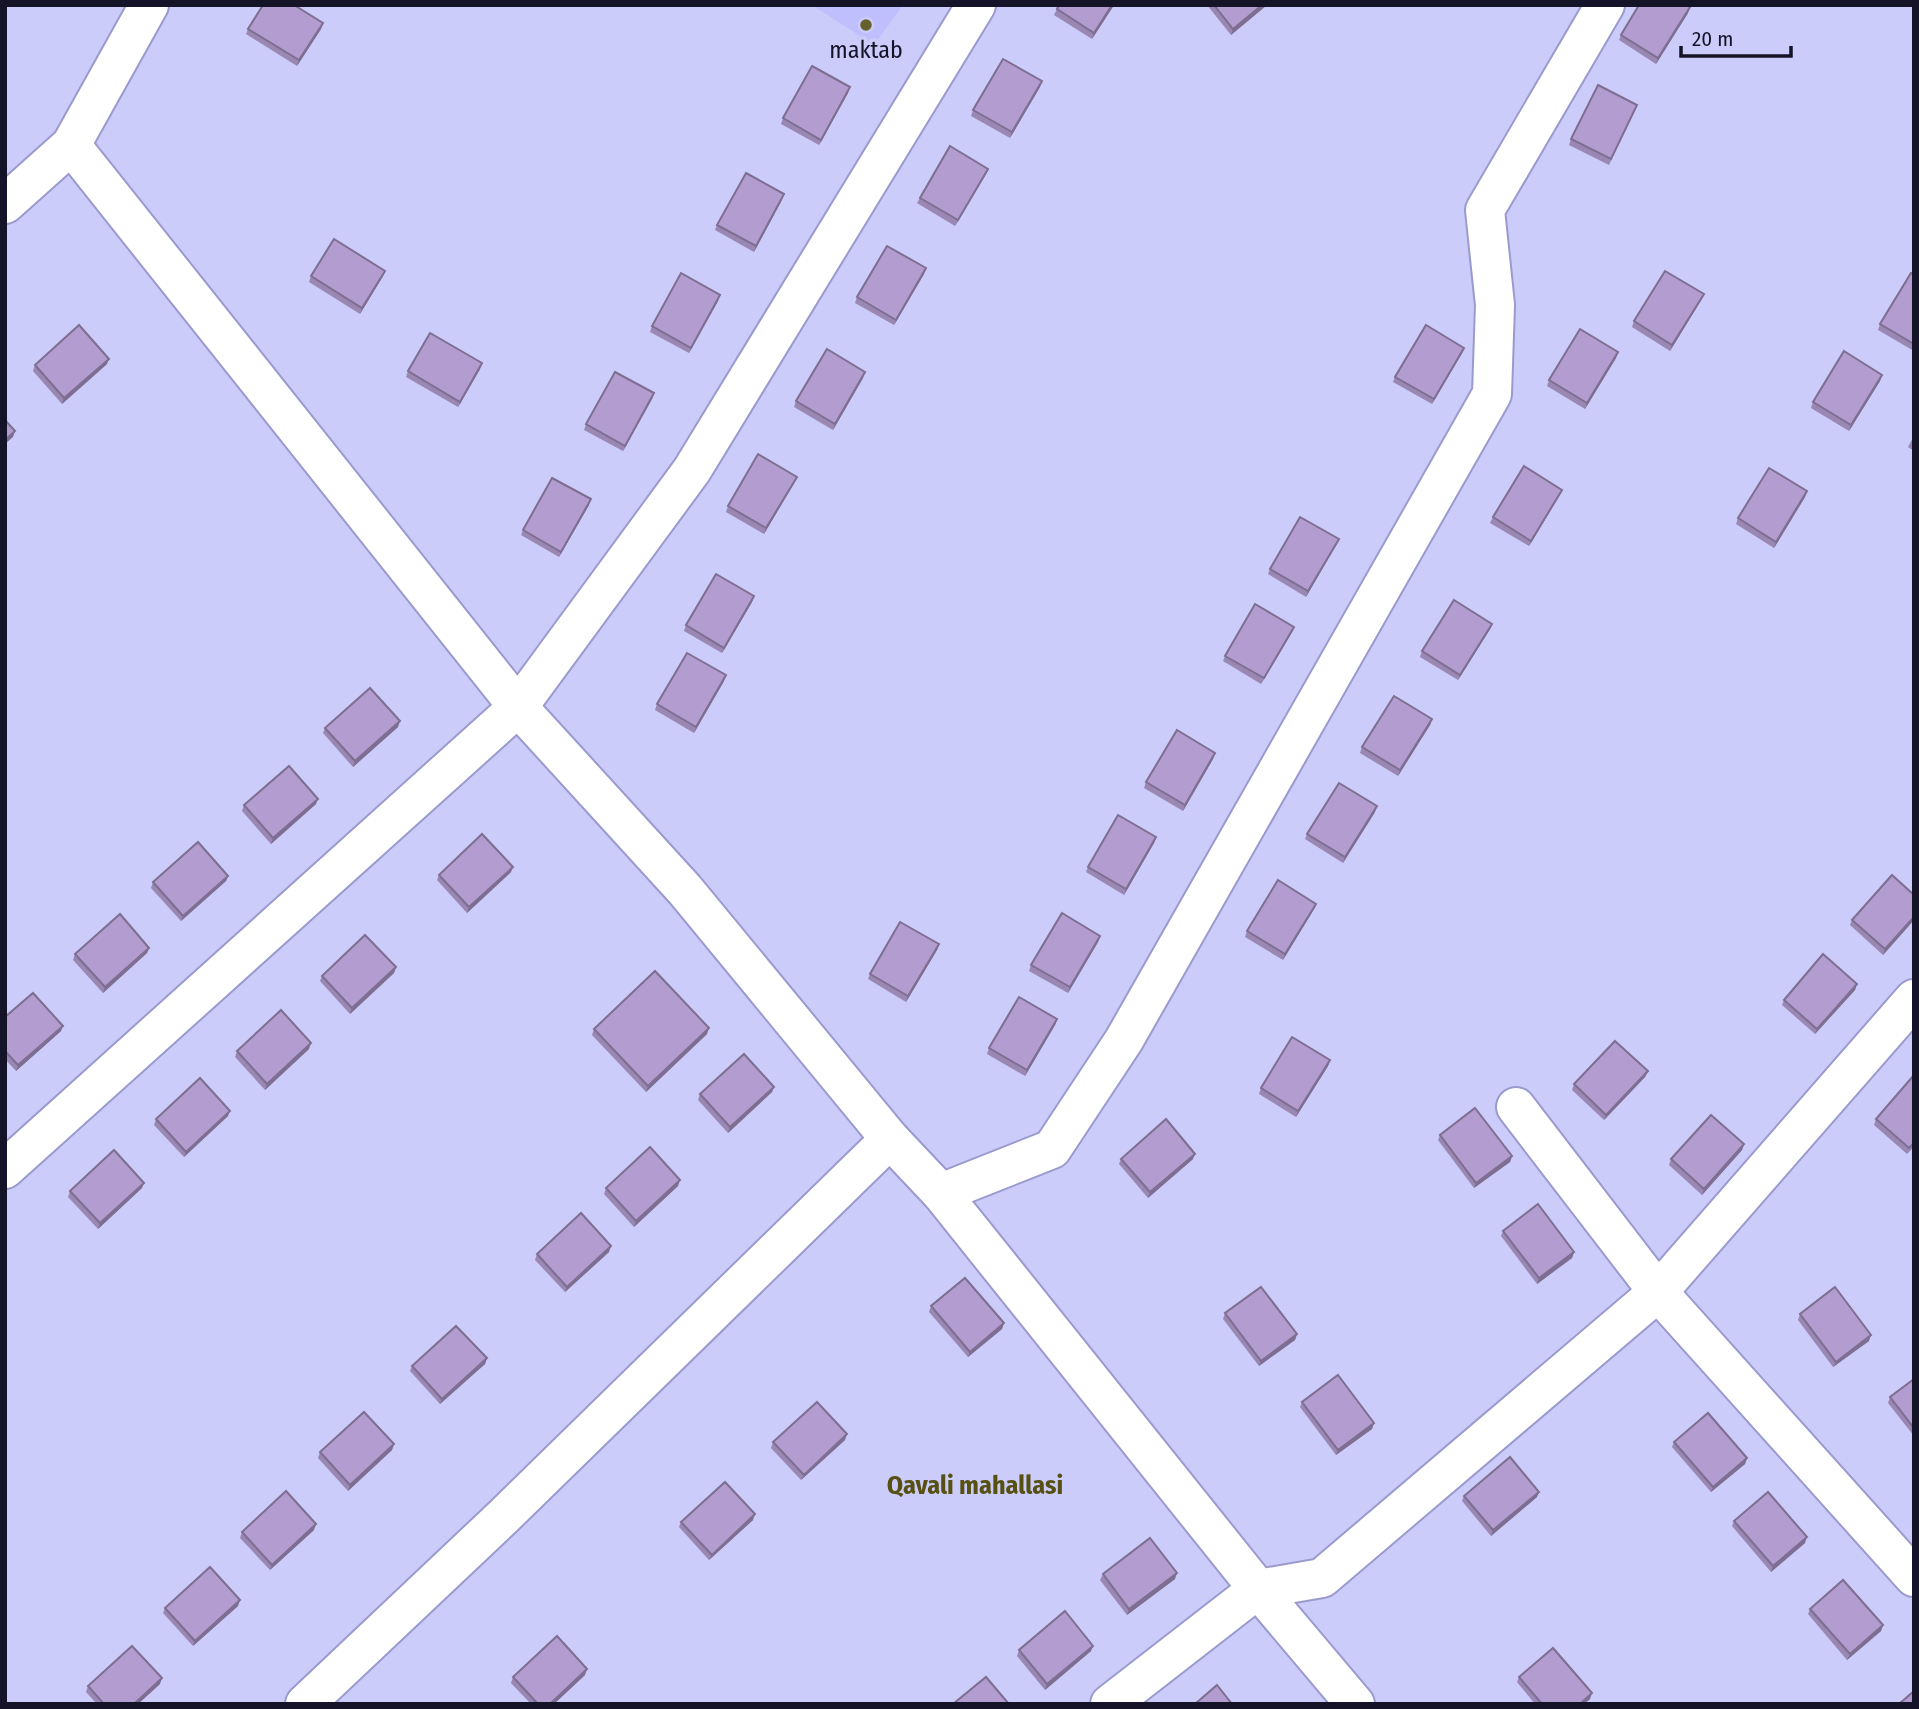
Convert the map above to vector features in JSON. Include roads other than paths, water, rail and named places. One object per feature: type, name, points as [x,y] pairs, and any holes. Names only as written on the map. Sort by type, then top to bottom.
[{"type":"street","points":[[5,204],[71,145],[149,5]]},
{"type":"street","points":[[5,1169],[518,707],[692,470],[976,5]]},
{"type":"street","points":[[941,1194],[1052,1149],[1124,1040],[1492,394],[1495,305],[1485,210],[1605,5]]},
{"type":"street","points":[[71,145],[518,707],[685,890],[890,1139],[941,1194],[1258,1589],[1355,1704]]},
{"type":"street","points":[[1110,1704],[1258,1589],[1322,1578],[1658,1292],[1914,999]]},
{"type":"street","points":[[1516,1108],[1658,1292],[1914,1577]]},
{"type":"street","points":[[305,1704],[504,1516],[890,1139]]},
{"type":"place","name":"maktab","points":[[866,25]]},
{"type":"district","name":"Qavali mahallasi","points":[[975,1485]]}]
